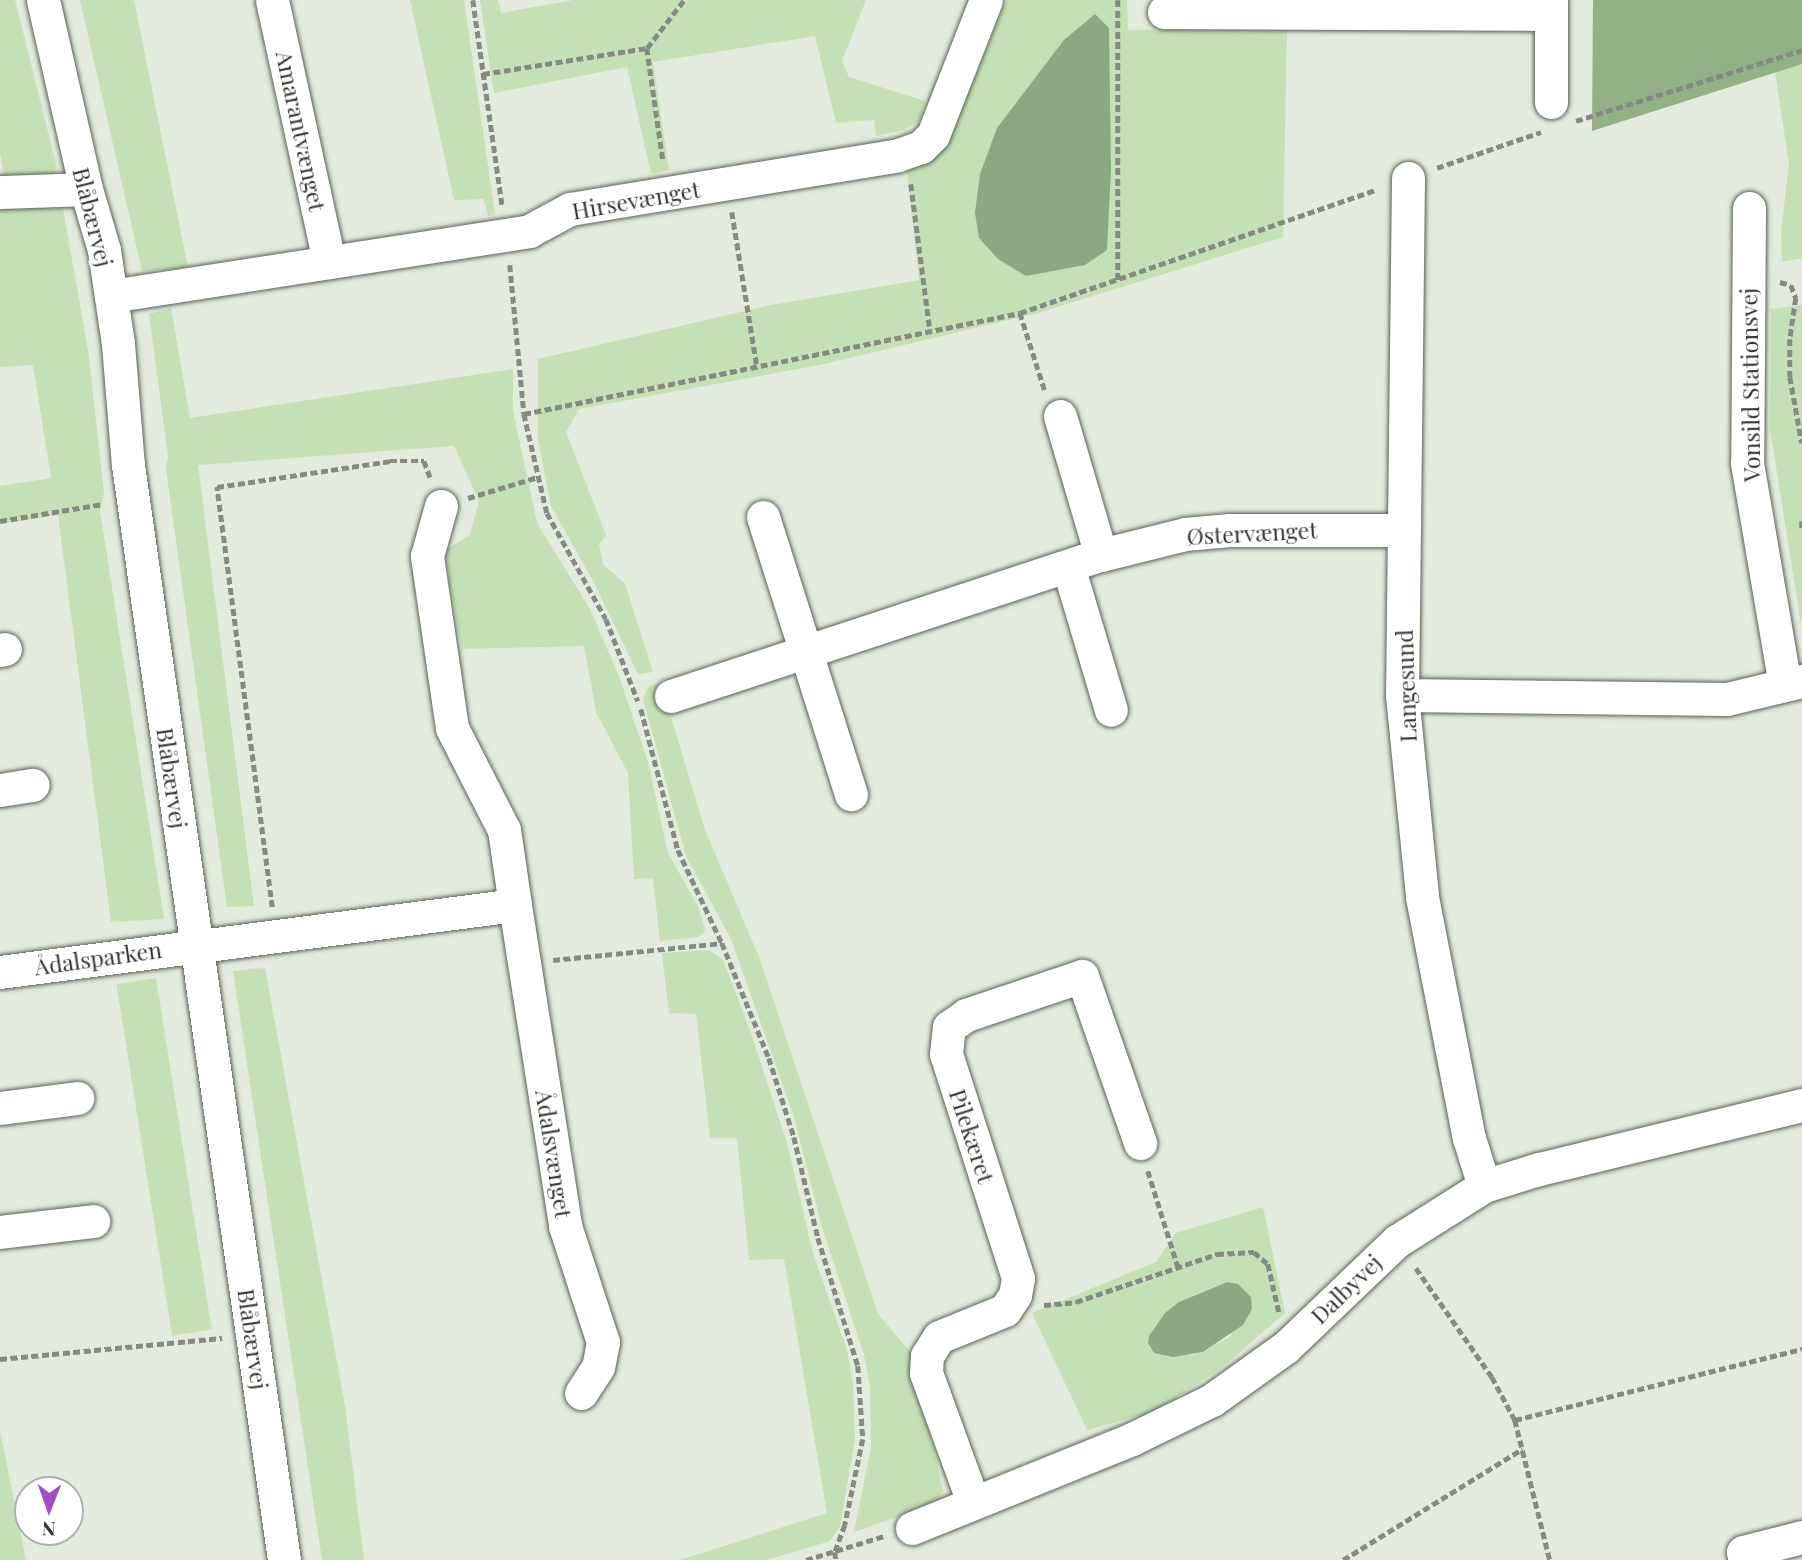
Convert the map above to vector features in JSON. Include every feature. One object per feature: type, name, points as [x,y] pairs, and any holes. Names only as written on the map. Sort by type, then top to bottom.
[{"type":"street","name":"Blåbærvej","points":[[43,0],[86,189],[104,250],[133,500],[284,1560]]},
{"type":"street","name":"Amarantvænget","points":[[272,0],[329,262]]},
{"type":"street","name":"Hirsevænget","points":[[111,296],[529,231],[570,209],[907,152],[921,147],[933,135],[986,0]]},
{"type":"street","points":[[1164,12],[1551,7],[1551,102]]},
{"type":"street","name":"Langesund","points":[[1408,178],[1402,695],[1422,897],[1469,1138],[1484,1186]]},
{"type":"street","points":[[0,192],[86,189]]},
{"type":"street","name":"Vonsild Stationsvej","points":[[1402,695],[1727,699],[1794,683],[1747,463],[1749,208]]},
{"type":"street","points":[[1060,416],[1101,555]]},
{"type":"street","name":"Ådalsvænget","points":[[441,506],[427,556],[452,728],[504,831],[565,1226],[603,1342],[598,1367],[581,1393]]},
{"type":"street","points":[[763,517],[850,794]]},
{"type":"street","name":"Østervænget","points":[[671,696],[1101,555],[1185,534],[1230,530],[1405,530]]},
{"type":"street","points":[[1068,566],[1111,710]]},
{"type":"street","points":[[0,790],[33,785]]},
{"type":"street","points":[[196,945],[515,905]]},
{"type":"street","name":"Ådalsparken","points":[[0,972],[196,945]]},
{"type":"street","name":"Pilekæret","points":[[1015,1296],[1018,1278],[946,1054],[949,1027],[966,1015],[1083,976],[1139,1143]]},
{"type":"street","points":[[0,1108],[77,1098]]},
{"type":"street","name":"Dalbyvej","points":[[912,1528],[1132,1439],[1212,1400],[1286,1347],[1397,1241],[1484,1186],[1539,1169],[1802,1105]]},
{"type":"street","points":[[0,1232],[93,1221]]},
{"type":"street","points":[[972,1502],[926,1373],[927,1356],[939,1337],[1005,1310],[1015,1296]]},
{"type":"street","points":[[1745,1560],[1743,1552],[1802,1537]]},
{"type":"path","points":[[483,74],[647,48],[684,0]]},
{"type":"path","points":[[1118,0],[1118,281]]},
{"type":"path","points":[[647,48],[668,193]]},
{"type":"path","points":[[907,152],[930,331]]},
{"type":"path","points":[[727,184],[757,367]]},
{"type":"path","points":[[1748,275],[1791,285],[1796,298],[1790,377],[1802,443]]},
{"type":"path","points":[[524,414],[1020,313],[1045,390],[1060,416]]},
{"type":"path","points":[[529,443],[547,513],[606,619],[639,703],[678,850],[722,943],[769,1058],[794,1137],[818,1238],[858,1366],[863,1439],[835,1560]]},
{"type":"path","points":[[276,936],[217,486],[390,461],[424,461],[441,506],[538,477]]},
{"type":"path","points":[[0,521],[73,507],[133,500]]},
{"type":"path","points":[[1802,521],[1802,531]]},
{"type":"path","points":[[524,962],[722,943]]},
{"type":"path","points":[[1139,1143],[1178,1267]]},
{"type":"path","points":[[1397,1241],[1492,1377],[1515,1420],[1550,1560]]},
{"type":"path","points":[[1015,1296],[1047,1306],[1076,1302],[1217,1254],[1254,1252],[1268,1264],[1286,1347]]},
{"type":"path","points":[[0,1359],[252,1335]]},
{"type":"path","points":[[1515,1420],[1802,1349]]},
{"type":"path","points":[[1343,1560],[1522,1448]]},
{"type":"path","points":[[806,1560],[912,1528]]},
{"type":"shaded area","points":[[0,0],[15,0],[56,164],[55,175],[5,180],[0,153]]},
{"type":"shaded area","points":[[80,0],[134,0],[188,268],[142,271]]},
{"type":"shaded area","points":[[410,0],[464,0],[495,214],[488,217],[484,199],[454,200]]},
{"type":"shaded area","points":[[480,0],[498,0],[501,13],[573,0],[866,0],[842,61],[849,77],[925,101],[920,120],[903,130],[876,136],[874,120],[836,123],[815,36],[653,62],[669,170],[651,174],[627,67],[494,93]]},
{"type":"shaded area","points":[[1007,0],[1127,0],[1128,30],[1287,28],[1283,237],[1038,313],[820,365],[579,409],[566,432],[606,535],[599,544],[603,564],[625,584],[653,672],[638,674],[594,583],[551,506],[538,439],[538,359],[766,306],[919,280],[907,172],[945,148]]},
{"type":"shaded area","points":[[1593,0],[1802,0],[1802,64],[1592,131]]},
{"type":"shaded area","points":[[1095,14],[1109,28],[1111,169],[1107,250],[1085,265],[1026,276],[998,259],[979,238],[975,213],[980,174],[997,128],[1064,40]]},
{"type":"shaded area","points":[[1802,64],[1802,258],[1782,262],[1781,232],[1789,164],[1775,72]]},
{"type":"shaded area","points":[[0,206],[63,209],[88,350],[104,493],[100,511],[164,919],[111,922],[58,515],[0,524],[0,486],[51,478],[33,365],[0,367]]},
{"type":"shaded area","points":[[1802,305],[1802,630],[1770,429],[1771,309]]},
{"type":"shaded area","points":[[171,308],[190,418],[513,369],[513,411],[537,523],[590,609],[619,676],[648,762],[668,853],[699,908],[705,931],[698,937],[660,941],[653,878],[634,879],[628,773],[596,712],[584,646],[462,649],[444,551],[470,535],[479,501],[454,446],[198,465],[254,906],[227,907],[166,469],[168,456],[149,314]]},
{"type":"shaded area","points":[[661,684],[705,830],[759,957],[878,1314],[913,1355],[943,1491],[937,1503],[854,1532],[871,1447],[870,1387],[864,1355],[822,1227],[794,1117],[731,939],[686,856],[643,699],[649,686]]},
{"type":"shaded area","points":[[709,950],[723,960],[750,1030],[787,1143],[813,1253],[847,1350],[853,1383],[855,1440],[840,1526],[830,1541],[767,1560],[680,1560],[827,1513],[784,1259],[749,1260],[737,1138],[710,1138],[696,1014],[669,1013],[662,953]]},
{"type":"shaded area","points":[[265,968],[345,1406],[364,1560],[322,1560],[233,971]]},
{"type":"shaded area","points":[[156,978],[212,1330],[172,1336],[116,984]]},
{"type":"shaded area","points":[[1263,1207],[1285,1313],[1218,1371],[1152,1412],[1087,1430],[1032,1313],[1156,1262],[1176,1233]],"holes":[[[1227,1282],[1238,1284],[1231,1336],[1203,1352],[1189,1356],[1192,1296]]]},
{"type":"shaded area","points":[[1227,1282],[1238,1284],[1251,1297],[1252,1309],[1243,1325],[1203,1352],[1173,1357],[1154,1353],[1148,1343],[1149,1336],[1165,1313],[1179,1302]]},
{"type":"shaded area","points":[[0,1430],[14,1500],[14,1546],[23,1546],[26,1560],[0,1560]]}]
